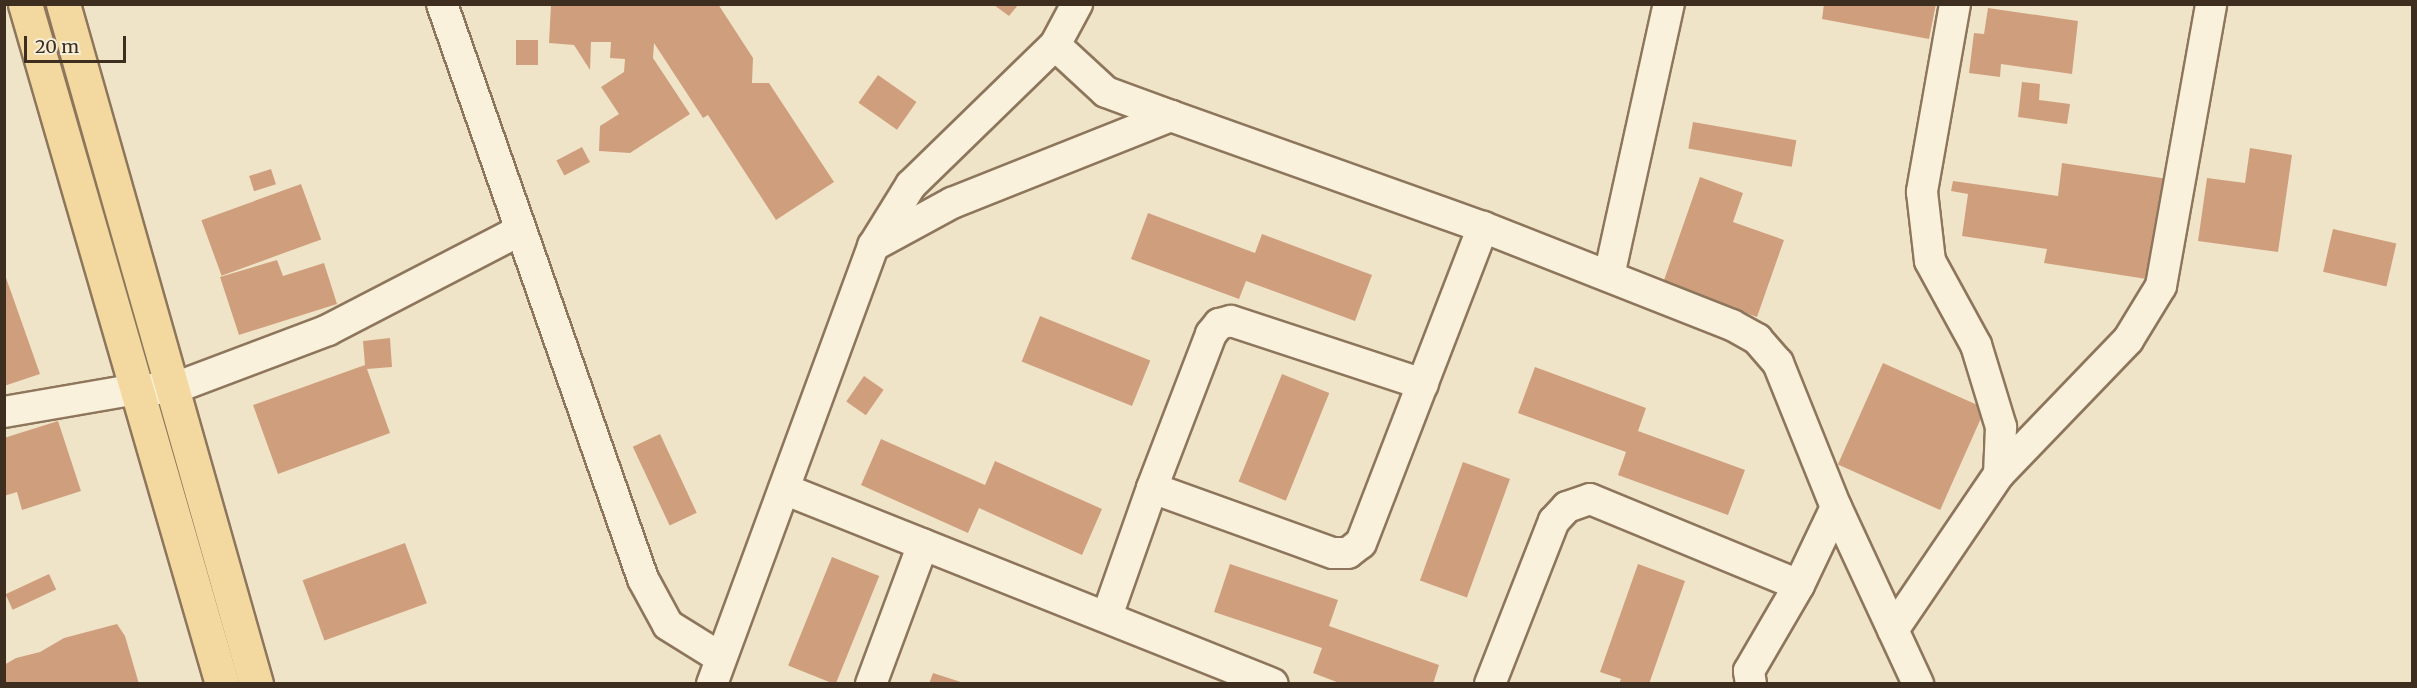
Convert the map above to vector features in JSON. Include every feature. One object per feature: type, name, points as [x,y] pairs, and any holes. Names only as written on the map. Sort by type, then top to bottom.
[{"type":"main road","points":[[25,4],[222,684]]},
{"type":"main road","points":[[63,4],[256,684]]},
{"type":"street","points":[[442,4],[642,579],[668,625],[716,671],[873,246],[911,186],[1055,45],[1077,4]]},
{"type":"street","points":[[1609,276],[1669,4]]},
{"type":"street","points":[[1955,4],[1922,192],[1930,261],[1976,345],[2001,427],[1999,474]]},
{"type":"street","points":[[1893,630],[1999,474],[2128,340],[2161,285],[2211,4]]},
{"type":"street","points":[[1055,45],[1106,92],[1483,227],[1732,325],[1757,339],[1778,363],[1836,507],[1918,684]]},
{"type":"street","points":[[873,246],[952,203],[1171,116]]},
{"type":"street","points":[[1152,488],[1333,553],[1348,553],[1361,543],[1483,227]]},
{"type":"street","points":[[4,412],[137,389],[172,389],[328,330],[520,230]]},
{"type":"street","points":[[1107,616],[1152,488],[1211,334],[1219,324],[1231,321],[1423,384]]},
{"type":"street","points":[[784,489],[1273,684]]},
{"type":"street","points":[[1490,684],[1554,521],[1567,507],[1590,499],[1799,585]]},
{"type":"street","points":[[1751,684],[1749,671],[1799,585],[1836,507]]},
{"type":"street","points":[[871,684],[923,544]]},
{"type":"building","points":[[551,4],[718,4],[753,58],[752,83],[769,83],[834,182],[776,220],[708,115],[703,118],[654,43],[653,58],[690,114],[630,153],[599,151],[600,126],[619,114],[601,87],[624,72],[625,59],[610,58],[611,42],[591,42],[590,70],[574,45],[549,43]]},
{"type":"building","points":[[1824,4],[1936,4],[1929,39],[1822,19]]},
{"type":"building","points":[[994,5],[1018,5],[1009,16]]},
{"type":"building","points":[[1988,8],[2078,21],[2072,74],[2001,64],[2000,77],[1969,73],[1974,33],[1984,34]]},
{"type":"building","points":[[516,40],[538,40],[538,65],[516,65]]},
{"type":"building","points":[[878,75],[917,102],[897,130],[858,103]]},
{"type":"building","points":[[2022,82],[2040,84],[2039,100],[2070,104],[2067,124],[2018,117]]},
{"type":"building","points":[[1693,122],[1796,140],[1792,167],[1688,149]]},
{"type":"building","points":[[582,147],[590,162],[564,176],[556,161]]},
{"type":"building","points":[[2250,148],[2292,155],[2278,252],[2198,241],[2207,178],[2245,183]]},
{"type":"building","points":[[2062,163],[2168,179],[2153,280],[2044,263],[2047,249],[1962,236],[1968,194],[1951,191],[1953,181],[2058,196]]},
{"type":"building","points":[[271,169],[276,184],[254,191],[249,176]]},
{"type":"building","points":[[1700,177],[1743,193],[1733,222],[1784,240],[1757,317],[1663,283]]},
{"type":"building","points":[[301,184],[321,239],[222,276],[201,220]]},
{"type":"building","points":[[1148,213],[1255,253],[1262,234],[1372,275],[1355,321],[1246,281],[1239,299],[1131,259]]},
{"type":"building","points":[[2333,229],[2396,244],[2386,286],[2323,272]]},
{"type":"building","points":[[277,260],[283,276],[324,263],[337,304],[239,335],[220,277]]},
{"type":"building","points":[[4,272],[40,374],[4,386]]},
{"type":"building","points":[[1040,316],[1150,361],[1132,406],[1022,361]]},
{"type":"building","points":[[390,338],[392,367],[367,369],[390,433],[278,474],[253,405],[365,365],[363,341]]},
{"type":"building","points":[[1883,363],[1985,409],[1940,510],[1838,464]]},
{"type":"building","points":[[1535,367],[1646,408],[1638,431],[1745,470],[1728,515],[1618,475],[1626,452],[1518,413]]},
{"type":"building","points":[[1282,374],[1329,393],[1286,501],[1239,482]]},
{"type":"building","points":[[864,376],[884,390],[866,415],[846,401]]},
{"type":"building","points":[[58,421],[81,491],[22,510],[17,492],[4,496],[4,438]]},
{"type":"building","points":[[660,434],[697,513],[670,526],[633,447]]},
{"type":"building","points":[[881,439],[985,485],[995,461],[1102,509],[1082,555],[979,508],[968,533],[861,485]]},
{"type":"building","points":[[1463,462],[1510,479],[1467,598],[1420,580]]},
{"type":"building","points":[[405,543],[427,603],[324,640],[303,580]]},
{"type":"building","points":[[832,557],[879,576],[836,684],[788,665]]},
{"type":"building","points":[[1230,564],[1338,600],[1329,626],[1439,665],[1433,684],[1342,684],[1313,673],[1322,648],[1214,612]]},
{"type":"building","points":[[1638,564],[1685,581],[1649,684],[1619,684],[1621,679],[1600,672]]},
{"type":"building","points":[[49,574],[56,589],[13,610],[5,594]]},
{"type":"building","points":[[117,624],[125,636],[139,684],[6,684],[4,665],[16,658],[40,652],[64,638]]},
{"type":"building","points":[[933,673],[964,683],[964,684],[929,684]]}]
